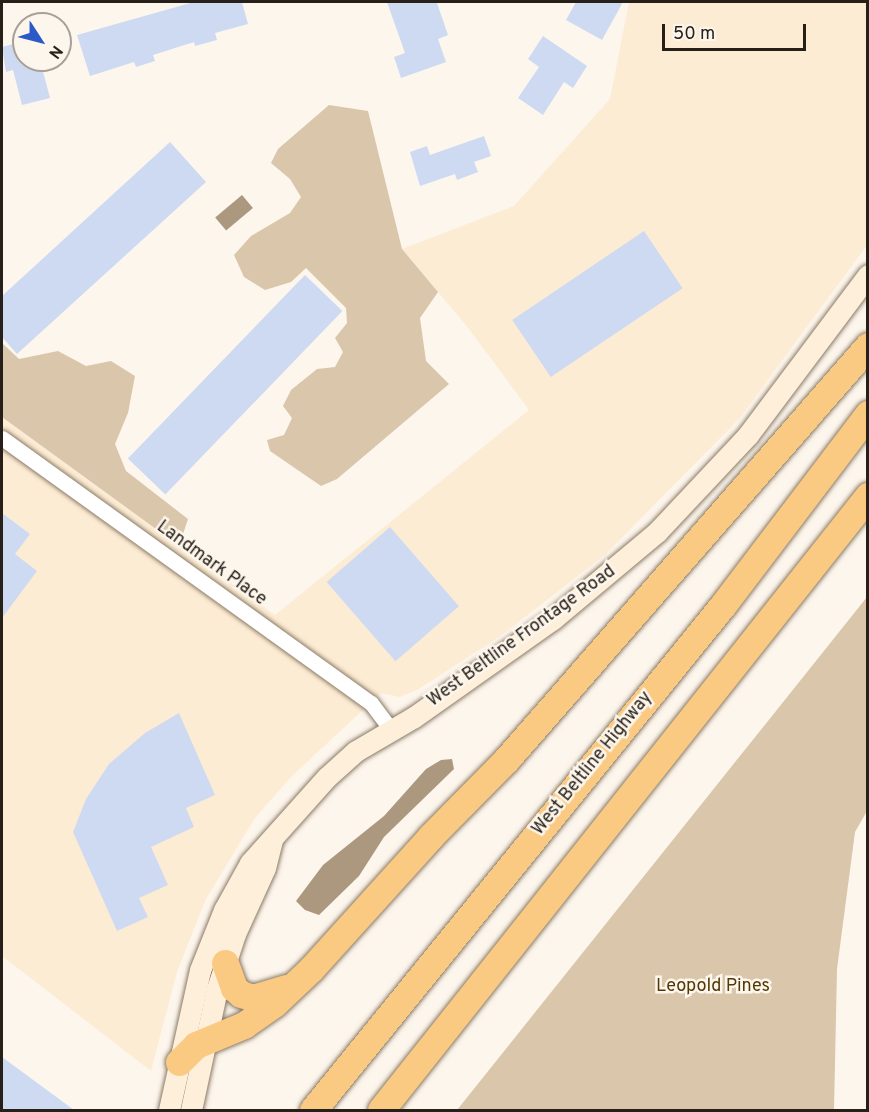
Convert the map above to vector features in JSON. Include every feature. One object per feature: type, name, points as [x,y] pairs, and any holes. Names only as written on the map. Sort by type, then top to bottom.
[{"type":"highway","points":[[179,1062],[206,1040],[244,1025],[274,1004],[293,986],[506,760],[867,346]]},
{"type":"highway","name":"West Beltline Highway","points":[[314,1110],[723,604],[867,414]]},
{"type":"highway","points":[[381,1110],[867,496]]},
{"type":"highway","points":[[225,963],[234,988],[253,998],[293,986]]},
{"type":"highway","points":[[389,1110],[439,1038]]},
{"type":"street","name":"West Beltline Frontage Road","points":[[169,1110],[200,970],[224,910],[250,863],[327,777],[356,751],[391,730],[553,619],[657,532],[755,426],[867,275]]},
{"type":"street","name":"Landmark Place","points":[[2,438],[370,703],[391,730]]},
{"type":"street","name":"West Beltline Frontage Road","points":[[191,1110],[225,963],[265,868],[272,839]]},
{"type":"shaded area","points":[[629,2],[867,2],[868,244],[740,418],[606,554],[502,635],[419,689],[400,697],[381,693],[290,778],[255,818],[206,899],[177,972],[151,1071],[2,956],[2,417],[275,615],[529,410],[469,329],[402,249],[514,206],[610,99]]},
{"type":"shaded area","points":[[242,195],[253,208],[226,231],[215,217]]},
{"type":"shaded area","points":[[452,759],[454,769],[384,837],[359,876],[319,915],[305,910],[296,901],[323,865],[384,816],[426,769],[441,760]]},
{"type":"green space","points":[[329,105],[368,111],[402,249],[438,292],[420,318],[426,361],[449,384],[337,479],[321,486],[270,451],[267,440],[284,435],[292,418],[283,406],[291,390],[317,369],[335,367],[343,352],[335,338],[347,323],[346,308],[306,268],[291,282],[265,290],[244,277],[234,255],[251,236],[290,213],[301,197],[290,179],[271,163],[278,149]]},
{"type":"green space","points":[[2,343],[19,359],[58,351],[86,366],[111,361],[135,376],[128,413],[115,444],[126,471],[188,519],[183,534],[167,537],[2,417]]},
{"type":"green space","name":"Leopold Pines","points":[[867,597],[867,811],[855,832],[837,969],[834,1110],[457,1110]]},
{"type":"building","points":[[194,2],[242,2],[248,24],[215,33],[217,40],[195,46],[194,42],[153,55],[155,61],[136,67],[134,62],[90,76],[77,35]]},
{"type":"building","points":[[387,2],[437,3],[448,35],[438,39],[446,62],[401,78],[394,57],[405,53]]},
{"type":"building","points":[[576,2],[623,2],[602,40],[566,20]]},
{"type":"building","points":[[543,36],[587,66],[573,88],[564,82],[543,115],[518,98],[539,67],[528,59]]},
{"type":"building","points":[[12,44],[12,70],[6,72],[2,47]]},
{"type":"building","points":[[14,72],[43,72],[50,98],[22,105]]},
{"type":"building","points":[[484,136],[491,156],[474,162],[478,172],[457,180],[455,174],[420,186],[410,152],[427,146],[430,155]]},
{"type":"building","points":[[170,142],[206,182],[17,354],[2,337],[2,296]]},
{"type":"building","points":[[644,231],[683,288],[551,377],[512,320]]},
{"type":"building","points":[[305,275],[342,311],[165,495],[128,458]]},
{"type":"building","points":[[2,513],[30,534],[15,554],[37,571],[2,618]]},
{"type":"building","points":[[390,527],[459,606],[395,661],[327,582]]},
{"type":"building","points":[[179,713],[215,795],[186,808],[194,827],[151,847],[168,885],[139,898],[148,917],[117,931],[73,832],[86,799],[109,764],[145,733]]},
{"type":"building","points":[[2,1057],[74,1110],[2,1110]]}]
